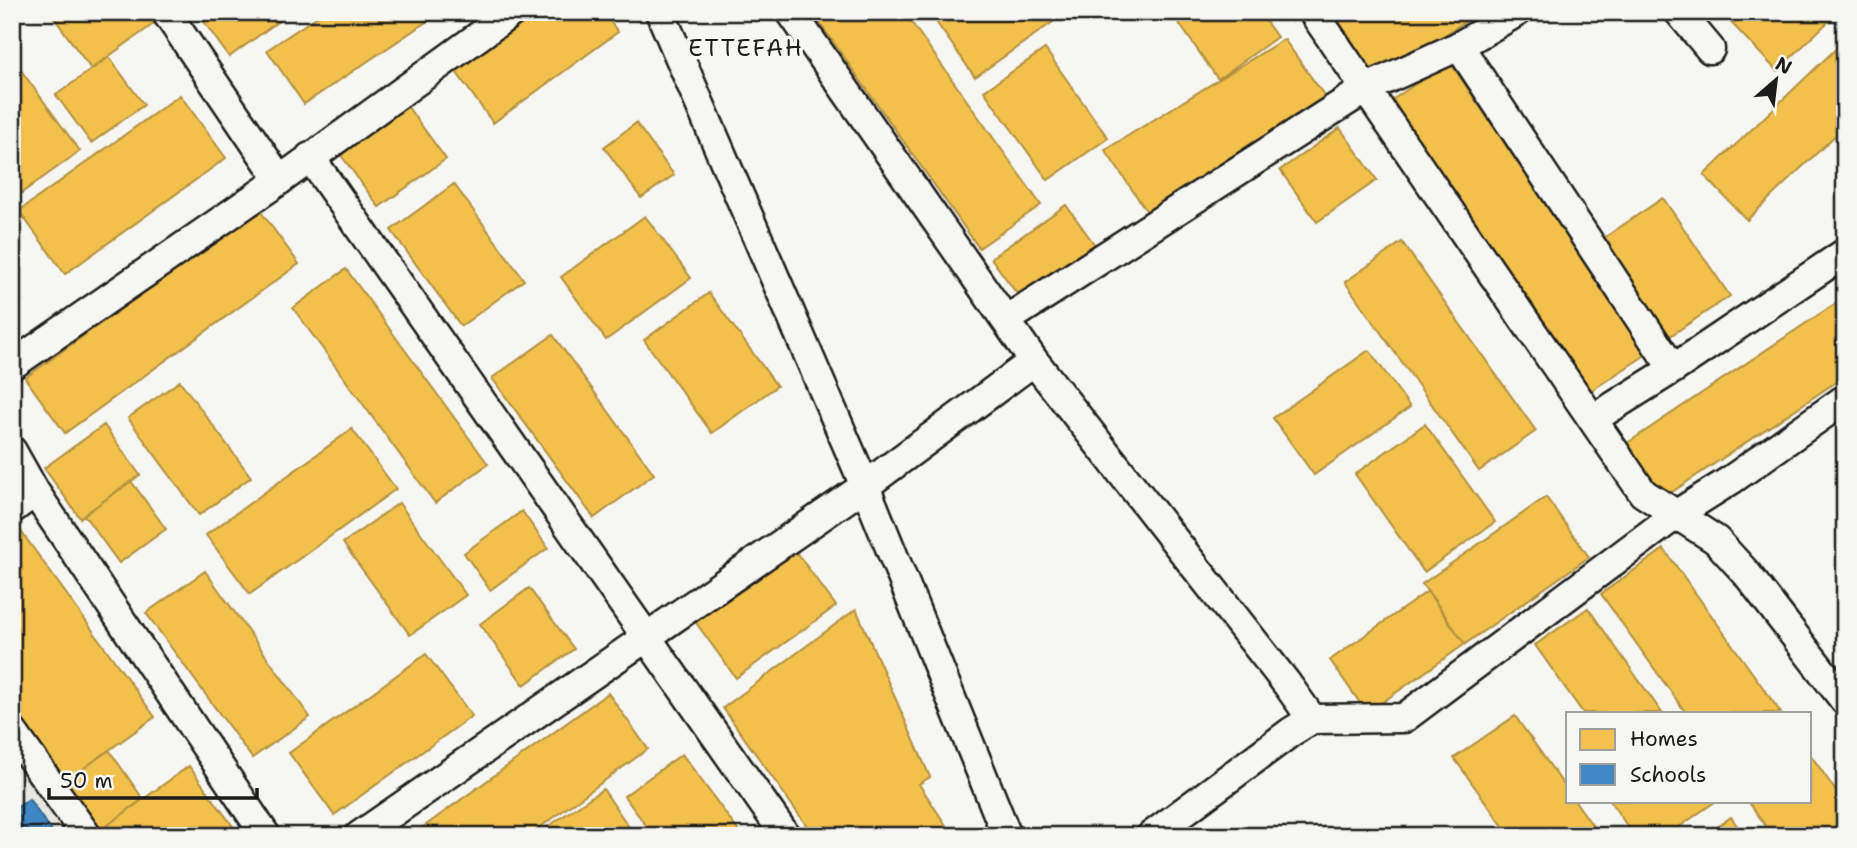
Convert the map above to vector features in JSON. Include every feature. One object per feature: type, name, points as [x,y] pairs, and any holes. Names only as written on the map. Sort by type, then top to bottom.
[{"type":"street","points":[[166,12],[279,180]]},
{"type":"street","points":[[12,365],[279,180],[512,12]]},
{"type":"street","points":[[660,12],[865,486],[1007,836]]},
{"type":"street","points":[[791,12],[1034,361],[1312,719]]},
{"type":"street","points":[[1313,12],[1643,494],[1716,540],[1747,574],[1845,701]]},
{"type":"street","points":[[1006,320],[1367,88],[1459,46],[1517,12]]},
{"type":"street","points":[[1679,12],[1710,49]]},
{"type":"street","points":[[1459,46],[1673,369]]},
{"type":"street","points":[[310,158],[786,836]]},
{"type":"street","points":[[1593,419],[1673,369],[1845,253]]},
{"type":"street","points":[[359,836],[865,486],[1034,361]]},
{"type":"street","points":[[1151,836],[1312,719],[1404,718],[1677,514],[1731,480],[1845,399]]},
{"type":"street","points":[[12,451],[35,492],[266,836]]},
{"type":"street","points":[[12,509],[35,492]]},
{"type":"street","points":[[12,731],[87,836]]},
{"type":"shaded area","points":[[12,741],[81,836],[12,836]]},
{"type":"building: Homes","points":[[50,12],[148,12],[155,23],[91,69]]},
{"type":"building: Homes","points":[[197,12],[285,12],[287,15],[229,57]]},
{"type":"building: Homes","points":[[324,12],[441,12],[304,104],[267,50]]},
{"type":"building: Homes","points":[[532,12],[603,12],[618,32],[493,123],[454,69]]},
{"type":"building: Homes","points":[[812,12],[904,12],[1041,205],[979,248]]},
{"type":"building: Homes","points":[[943,12],[1067,12],[975,77],[934,19]]},
{"type":"building: Homes","points":[[1171,12],[1259,12],[1277,37],[1218,79]]},
{"type":"building: Homes","points":[[1349,12],[1479,12],[1378,80],[1338,20]]},
{"type":"building: Homes","points":[[1721,12],[1823,12],[1830,20],[1777,71]]},
{"type":"building: Homes","points":[[1284,39],[1331,105],[1150,216],[1105,150]]},
{"type":"building: Homes","points":[[1845,40],[1845,126],[1747,220],[1704,175]]},
{"type":"building: Homes","points":[[1045,49],[1108,138],[1048,180],[984,91]]},
{"type":"building: Homes","points":[[109,57],[144,105],[91,143],[56,95]]},
{"type":"building: Homes","points":[[12,58],[80,151],[20,194],[12,183]]},
{"type":"building: Homes","points":[[1449,61],[1647,354],[1589,392],[1392,100]]},
{"type":"building: Homes","points":[[180,95],[226,158],[65,274],[19,211]]},
{"type":"building: Homes","points":[[402,99],[446,159],[379,207],[335,147]]},
{"type":"building: Homes","points":[[636,123],[674,175],[641,198],[604,147]]},
{"type":"building: Homes","points":[[1340,128],[1377,180],[1317,222],[1280,170]]},
{"type":"building: Homes","points":[[454,184],[524,280],[461,326],[391,230]]},
{"type":"building: Homes","points":[[1663,198],[1730,296],[1664,340],[1598,242]]},
{"type":"building: Homes","points":[[1066,205],[1100,252],[1025,305],[991,258]]},
{"type":"building: Homes","points":[[259,209],[299,264],[65,433],[25,378]]},
{"type":"building: Homes","points":[[645,216],[691,278],[606,340],[561,277]]},
{"type":"building: Homes","points":[[1402,242],[1536,431],[1479,471],[1345,282]]},
{"type":"building: Homes","points":[[346,269],[488,464],[435,503],[293,308]]},
{"type":"building: Homes","points":[[12,286],[22,299],[12,307]]},
{"type":"building: Homes","points":[[709,293],[777,386],[712,433],[644,340]]},
{"type":"building: Homes","points":[[1845,297],[1845,376],[1663,498],[1626,444]]},
{"type":"building: Homes","points":[[553,335],[654,474],[594,518],[492,378]]},
{"type":"building: Homes","points":[[1369,350],[1410,407],[1314,475],[1273,418]]},
{"type":"building: Homes","points":[[180,381],[251,477],[199,515],[128,418]]},
{"type":"building: Homes","points":[[1425,424],[1495,522],[1424,572],[1355,474]]},
{"type":"building: Homes","points":[[104,425],[140,475],[80,518],[44,468]]},
{"type":"building: Homes","points":[[352,429],[396,489],[250,594],[206,535]]},
{"type":"building: Homes","points":[[131,481],[166,529],[119,563],[84,515]]},
{"type":"building: Homes","points":[[1546,497],[1589,557],[1465,644],[1422,584]]},
{"type":"building: Homes","points":[[399,503],[466,595],[410,635],[343,543]]},
{"type":"building: Homes","points":[[522,511],[548,548],[490,590],[464,553]]},
{"type":"building: Homes","points":[[15,523],[155,717],[66,781],[12,708],[12,525]]},
{"type":"building: Homes","points":[[794,549],[836,606],[736,678],[694,620]]},
{"type":"building: Homes","points":[[1664,549],[1780,712],[1685,712],[1601,594]]},
{"type":"building: Homes","points":[[205,571],[310,717],[252,758],[146,613]]},
{"type":"building: Homes","points":[[529,588],[574,649],[524,685],[480,624]]},
{"type":"building: Homes","points":[[1428,591],[1465,644],[1367,713],[1330,660]]},
{"type":"building: Homes","points":[[1588,608],[1661,712],[1582,712],[1535,645]]},
{"type":"building: Homes","points":[[856,609],[930,777],[919,784],[953,836],[814,836],[723,708]]},
{"type":"building: Homes","points":[[426,654],[472,716],[334,815],[289,753]]},
{"type":"building: Homes","points":[[608,693],[648,749],[528,836],[411,836]]},
{"type":"building: Homes","points":[[1515,716],[1566,788],[1566,802],[1576,802],[1600,836],[1510,836],[1454,758]]},
{"type":"building: Homes","points":[[109,750],[143,799],[101,830],[66,781]]},
{"type":"building: Homes","points":[[682,754],[742,836],[654,836],[624,796]]},
{"type":"building: Homes","points":[[1812,757],[1845,804],[1845,826],[1831,836],[1773,836],[1749,802],[1812,802]]},
{"type":"building: Homes","points":[[189,766],[240,836],[105,836],[101,830]]},
{"type":"building: Homes","points":[[603,789],[635,836],[542,836],[540,832]]},
{"type":"building: Homes","points":[[1611,802],[1715,802],[1666,836],[1634,836]]},
{"type":"building: Homes","points":[[1731,817],[1744,836],[1705,836]]},
{"type":"building: Schools","points":[[29,799],[56,836],[12,836],[12,811]]},
{"type":"district","name":"ETTEFAH","points":[[746,48]]}]
